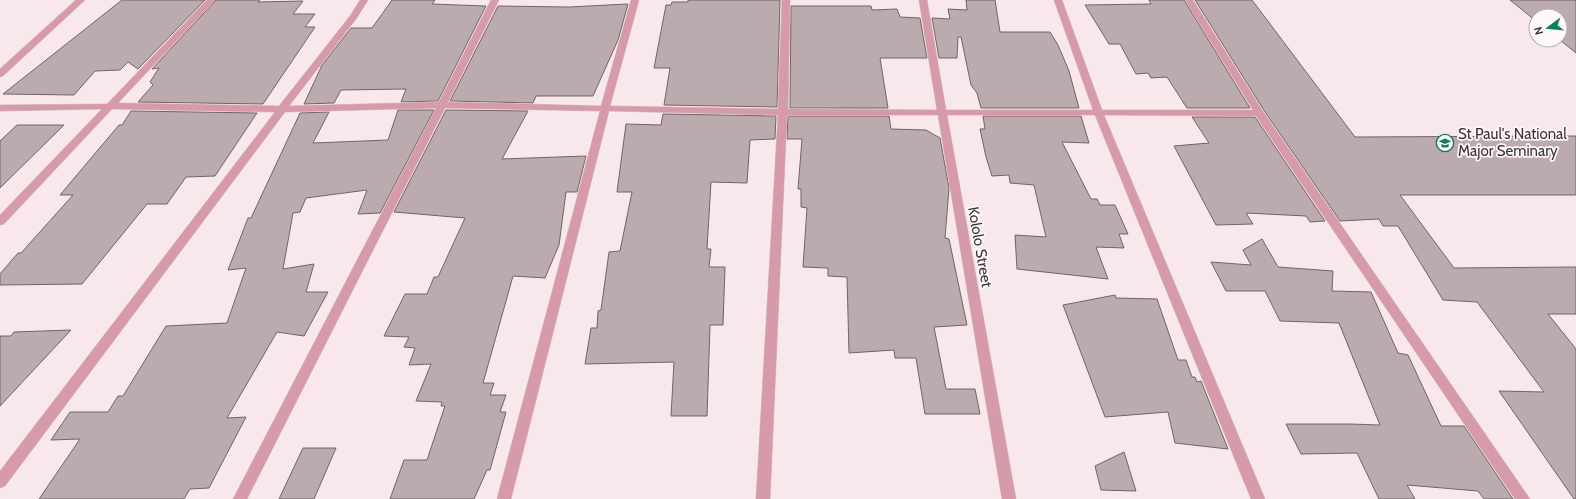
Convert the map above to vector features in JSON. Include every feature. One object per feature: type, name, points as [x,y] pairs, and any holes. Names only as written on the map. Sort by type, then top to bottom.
[{"type":"street","points":[[0,74],[81,0]]},
{"type":"street","points":[[0,221],[211,0]]},
{"type":"street","points":[[0,482],[353,17],[364,0]]},
{"type":"street","points":[[240,499],[495,0]]},
{"type":"street","points":[[504,499],[605,109],[635,0]]},
{"type":"street","points":[[764,499],[783,112],[786,0]]},
{"type":"street","name":"Kololo Street","points":[[923,0],[1009,499]]},
{"type":"street","points":[[1058,0],[1099,114],[1258,499]]},
{"type":"street","points":[[1189,0],[1259,113],[1523,499]]},
{"type":"street","points":[[0,108],[110,106],[282,109],[442,106],[783,112],[1099,114],[1259,113]]},
{"type":"building","points":[[122,0],[205,0],[138,69],[128,62],[120,70],[95,71],[74,95],[3,94]]},
{"type":"building","points":[[216,0],[260,0],[258,2],[303,1],[293,14],[315,14],[305,27],[315,27],[263,104],[138,102],[153,85],[150,82],[159,68],[152,69]]},
{"type":"building","points":[[392,0],[435,0],[432,4],[486,6],[438,101],[401,102],[406,89],[341,90],[334,103],[304,104],[322,65],[351,28],[372,28]]},
{"type":"building","points":[[688,0],[780,0],[777,107],[664,105],[670,68],[654,68],[666,5],[671,5],[672,2],[688,2]]},
{"type":"building","points":[[966,0],[995,0],[1000,32],[1050,32],[1058,45],[1069,71],[1079,108],[981,108],[977,93],[971,85],[961,37],[958,37],[957,58],[939,58],[932,18],[950,19],[948,9],[967,10]]},
{"type":"building","points":[[1149,0],[1184,0],[1250,108],[1187,108],[1167,77],[1151,78],[1148,73],[1136,74],[1120,44],[1109,44],[1085,5],[1151,4]]},
{"type":"building","points":[[1195,0],[1252,0],[1355,137],[1576,136],[1576,195],[1400,195],[1454,268],[1576,267],[1576,314],[1548,314],[1576,349],[1576,499],[1574,499],[1499,391],[1544,392],[1477,302],[1443,300],[1398,226],[1383,226],[1379,219],[1340,221],[1265,112]]},
{"type":"building","points":[[1510,0],[1576,0],[1576,53],[1568,46],[1568,8],[1528,8],[1528,15]]},
{"type":"building","points":[[628,4],[618,40],[593,96],[536,96],[533,103],[450,101],[498,6],[569,7]]},
{"type":"building","points":[[791,6],[871,6],[872,10],[897,9],[900,17],[920,18],[927,58],[880,58],[888,108],[790,108]]},
{"type":"building","points":[[398,110],[434,110],[380,213],[358,214],[367,190],[306,198],[300,212],[293,213],[283,269],[314,264],[306,292],[328,292],[304,336],[277,332],[227,418],[246,417],[209,488],[190,489],[184,499],[39,499],[80,439],[51,440],[70,412],[108,412],[118,396],[123,396],[166,326],[227,323],[246,268],[228,270],[248,218],[251,218],[300,113],[329,112],[313,143],[388,140]]},
{"type":"building","points":[[446,110],[528,111],[502,159],[586,156],[577,192],[566,192],[559,245],[545,278],[513,276],[483,383],[494,383],[490,395],[506,395],[500,412],[506,412],[490,470],[487,470],[474,499],[390,499],[404,460],[427,460],[445,406],[441,406],[442,402],[416,401],[431,364],[409,365],[415,348],[404,347],[409,337],[384,336],[405,294],[427,294],[434,277],[438,277],[465,218],[394,212]]},
{"type":"building","points":[[131,111],[257,113],[215,176],[186,177],[167,204],[147,204],[82,284],[0,285],[0,274],[73,195],[60,195],[119,125],[122,125]]},
{"type":"building","points":[[663,114],[776,116],[775,139],[750,140],[747,183],[711,182],[707,249],[711,249],[709,267],[725,267],[723,325],[710,325],[707,416],[671,416],[674,362],[585,364],[591,328],[597,328],[598,311],[601,310],[609,252],[620,251],[632,192],[617,192],[626,124],[661,125]]},
{"type":"building","points":[[788,116],[889,116],[891,129],[926,130],[940,138],[949,188],[945,238],[949,239],[967,325],[934,327],[946,389],[975,389],[980,414],[925,414],[916,358],[895,358],[894,350],[849,353],[847,277],[828,276],[828,268],[803,267],[807,208],[801,207],[801,189],[798,189],[802,139],[787,139]]},
{"type":"building","points":[[983,116],[1081,116],[1089,143],[1062,142],[1091,199],[1097,199],[1100,205],[1115,205],[1128,234],[1119,234],[1124,248],[1096,247],[1108,279],[1017,269],[1015,235],[1046,237],[1034,185],[1010,183],[1009,175],[992,176],[980,129],[985,129]]},
{"type":"building","points":[[1192,117],[1255,117],[1325,221],[1310,222],[1306,216],[1246,213],[1253,224],[1216,225],[1174,146],[1209,143]]},
{"type":"building","points":[[17,125],[64,125],[0,188],[0,141]]},
{"type":"building","points":[[1262,239],[1278,267],[1333,271],[1332,291],[1371,292],[1398,353],[1408,355],[1441,426],[1464,426],[1513,499],[1484,499],[1478,491],[1407,485],[1415,499],[1379,499],[1357,453],[1301,454],[1286,424],[1380,425],[1339,323],[1280,321],[1265,291],[1226,291],[1211,262],[1251,265],[1243,250]]},
{"type":"building","points":[[1115,295],[1116,298],[1157,299],[1178,360],[1186,360],[1192,377],[1195,377],[1197,382],[1201,381],[1228,449],[1175,443],[1168,412],[1105,417],[1063,305]]},
{"type":"building","points":[[71,330],[0,406],[0,336],[11,336],[14,332]]},
{"type":"building","points":[[303,448],[336,448],[314,499],[279,499]]},
{"type":"building","points":[[1124,452],[1136,491],[1101,490],[1095,466]]},
{"type":"place","name":"St Paul's National Major Seminary","points":[[1445,143]]}]
